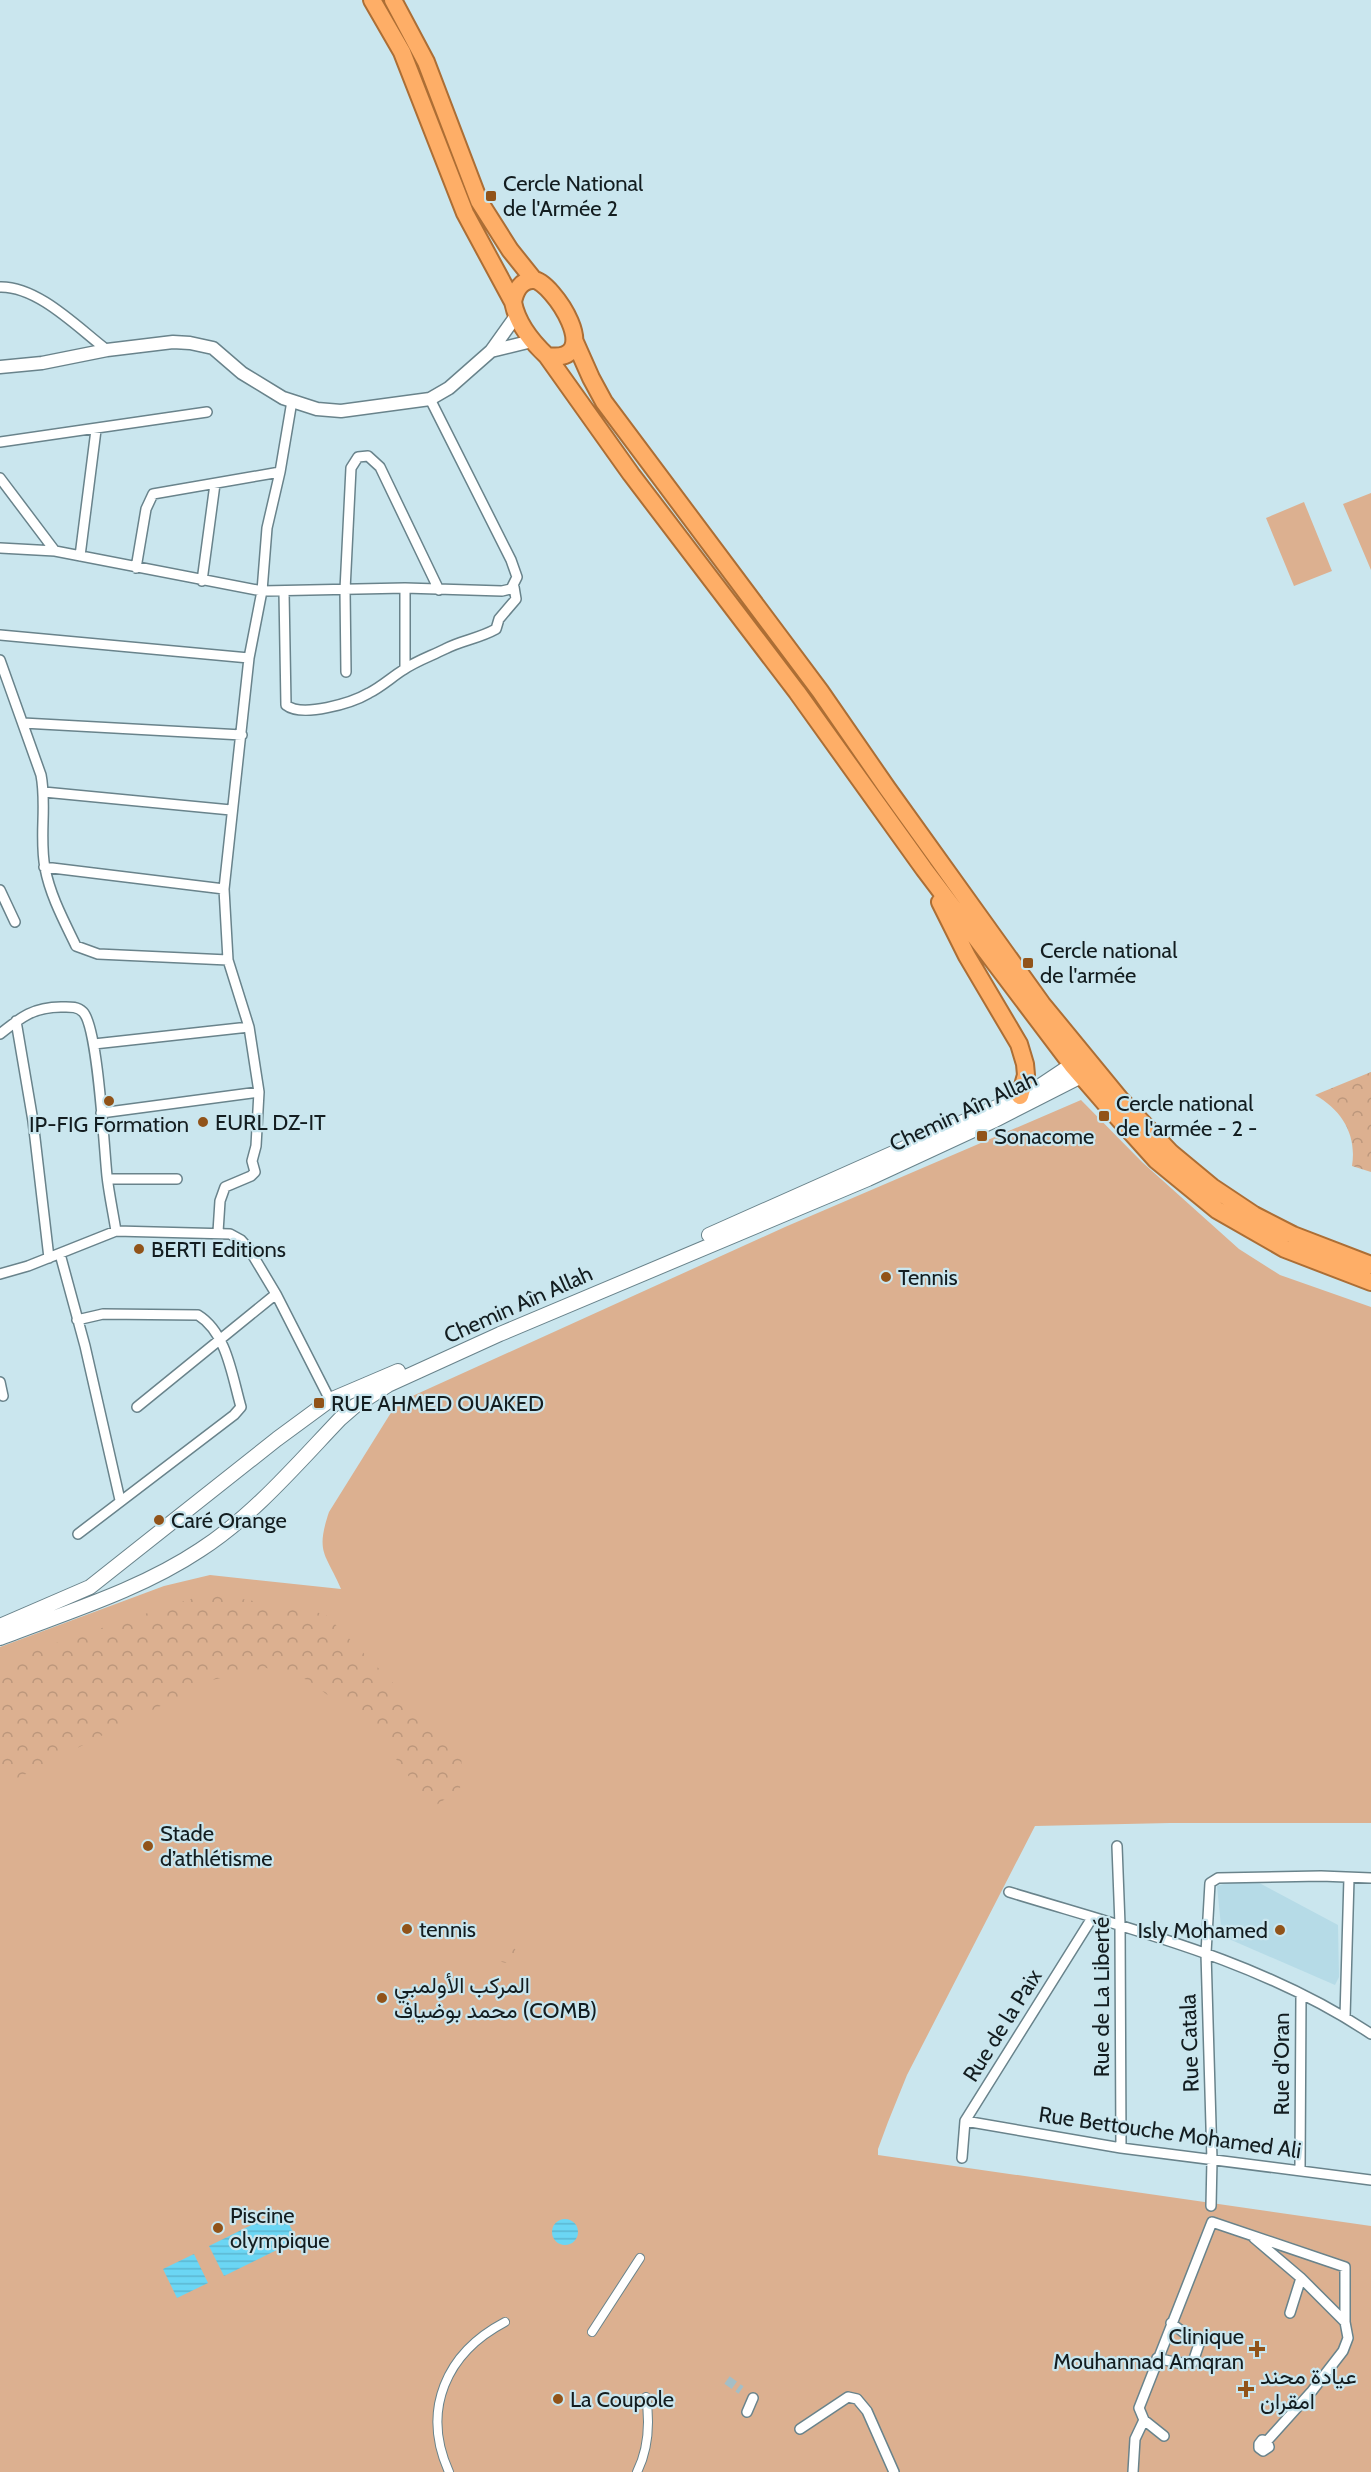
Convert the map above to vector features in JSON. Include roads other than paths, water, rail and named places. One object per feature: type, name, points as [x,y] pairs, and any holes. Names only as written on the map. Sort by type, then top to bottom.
[{"type":"highway","points":[[372,0],[402,52],[465,213],[532,341],[547,356],[631,474],[797,692],[924,869],[1156,1160],[1217,1210],[1286,1249],[1371,1282]]},
{"type":"highway","points":[[393,0],[426,62],[479,201],[510,250],[534,280],[553,295],[564,310],[572,325],[575,342],[604,402],[820,691],[900,807],[1042,1004],[1083,1067],[1171,1153],[1212,1187],[1254,1215],[1293,1235],[1371,1265]]},
{"type":"highway","points":[[514,309],[518,288],[522,283],[534,280]]},
{"type":"highway","points":[[547,356],[567,354],[572,350],[575,342]]},
{"type":"highway","points":[[924,869],[963,948],[1019,1044],[1026,1075],[1020,1096]]},
{"type":"main road","name":"Chemin Aîn Allah","points":[[0,1626],[90,1587],[330,1400],[745,1220],[1083,1067]]},
{"type":"main road","name":"Chemin Aîn Allah","points":[[0,1638],[145,1580],[200,1551],[234,1524],[355,1406],[398,1380],[500,1334],[868,1179],[993,1121],[1083,1067]]},
{"type":"main road","points":[[330,1400],[340,1419]]},
{"type":"main road","points":[[128,1559],[145,1580]]},
{"type":"street","points":[[0,287],[24,290],[45,302],[107,350]]},
{"type":"street","points":[[0,367],[42,363],[107,350],[173,342],[202,345],[227,358],[242,373],[265,388],[292,401],[317,409],[340,411],[430,399],[449,388],[491,351],[514,309]]},
{"type":"street","points":[[491,351],[532,341]]},
{"type":"street","points":[[284,592],[288,707],[303,712],[321,709],[368,694],[405,668],[453,645],[478,639],[496,629],[499,619],[514,602],[517,577],[511,560],[430,399]]},
{"type":"street","points":[[218,1232],[220,1201],[225,1187],[255,1172],[252,1161],[256,1146],[259,1092],[249,1027],[228,960],[224,889],[249,658],[262,591],[267,528],[280,472],[292,401]]},
{"type":"street","points":[[0,442],[96,430],[207,412]]},
{"type":"street","points":[[80,556],[96,430]]},
{"type":"street","points":[[346,672],[345,590],[351,468],[354,460],[362,455],[372,458],[380,467],[439,590]]},
{"type":"street","points":[[136,568],[143,523],[151,496],[161,492],[280,472]]},
{"type":"street","points":[[0,478],[55,551]]},
{"type":"street","points":[[202,581],[215,484]]},
{"type":"street","points":[[0,549],[55,551],[262,591],[405,588],[502,591],[514,587]]},
{"type":"street","points":[[405,588],[405,668]]},
{"type":"street","points":[[0,635],[249,658]]},
{"type":"street","points":[[0,660],[34,750],[44,792],[44,867],[52,894],[75,946],[98,954],[228,960]]},
{"type":"street","points":[[23,723],[242,735]]},
{"type":"street","points":[[44,792],[231,810]]},
{"type":"street","points":[[44,867],[224,889]]},
{"type":"street","points":[[0,890],[15,922]]},
{"type":"street","points":[[0,1034],[16,1021],[40,1008],[70,1006],[86,1014],[94,1044],[108,1179],[116,1231]]},
{"type":"street","points":[[16,1021],[33,1121],[50,1257]]},
{"type":"street","points":[[94,1044],[249,1027]]},
{"type":"street","points":[[101,1113],[259,1092]]},
{"type":"street","points":[[108,1179],[177,1179]]},
{"type":"street","points":[[0,1274],[60,1254],[116,1231],[230,1234],[245,1244],[276,1294],[330,1400]]},
{"type":"street","points":[[60,1254],[120,1500]]},
{"type":"street","points":[[137,1407],[220,1337],[276,1294]]},
{"type":"street","points":[[77,1320],[103,1314],[198,1315],[208,1322],[220,1337],[241,1407],[234,1415],[78,1534]]},
{"type":"street","points":[[0,1382],[3,1396]]},
{"type":"street","name":"Rue de La Liberté","points":[[1117,1846],[1120,1925],[1121,2148]]},
{"type":"street","name":"Rue Catala","points":[[1211,2206],[1212,2160],[1206,1953],[1210,1883],[1213,1879],[1321,1876],[1349,1878]]},
{"type":"street","points":[[1345,2017],[1349,1878],[1371,1878]]},
{"type":"street","points":[[1009,1892],[1120,1925],[1251,1970],[1345,2017],[1371,2034]]},
{"type":"street","name":"Rue de la Paix","points":[[962,2158],[965,2121],[1092,1917]]},
{"type":"street","name":"Rue d'Oran","points":[[1300,2170],[1301,1995]]},
{"type":"street","name":"Rue Bettouche Mohamed Ali","points":[[965,2121],[1121,2148],[1371,2180]]},
{"type":"street","points":[[1164,2436],[1144,2420],[1139,2408],[1212,2222],[1345,2267],[1345,2322],[1348,2338],[1343,2351],[1312,2391],[1267,2440]]},
{"type":"street","points":[[1250,2234],[1301,2278],[1345,2322]]},
{"type":"street","points":[[592,2332],[640,2258]]},
{"type":"street","points":[[1290,2313],[1301,2278]]},
{"type":"street","points":[[449,2472],[438,2439],[437,2418],[447,2378],[471,2344],[505,2322]]},
{"type":"street","points":[[1157,2358],[1178,2363],[1193,2362],[1199,2344],[1172,2323]]},
{"type":"street","points":[[637,2472],[649,2434],[646,2397]]},
{"type":"street","points":[[800,2429],[848,2397],[857,2399],[867,2411],[894,2472]]},
{"type":"street","points":[[747,2412],[753,2398]]},
{"type":"street","points":[[1133,2472],[1135,2439],[1144,2420]]},
{"type":"water","points":[[282,2210],[297,2240],[224,2276],[209,2246]]},
{"type":"water","points":[[565,2219],[574,2223],[578,2232],[574,2241],[565,2245],[556,2241],[552,2232],[556,2223]]},
{"type":"water","points":[[194,2254],[208,2283],[177,2298],[163,2269]]},
{"type":"tunnel","points":[[727,2380],[741,2390]]},
{"type":"place","name":"Cercle National de l'Armée 2","points":[[491,196]]},
{"type":"place","name":"Cercle national de l'armée","points":[[1028,963]]},
{"type":"place","name":"IP-FIG Formation","points":[[109,1101]]},
{"type":"place","name":"Cercle national de l'armée - 2 -","points":[[1104,1116]]},
{"type":"place","name":"EURL DZ-IT","points":[[203,1122]]},
{"type":"place","name":"Sonacome","points":[[982,1136]]},
{"type":"place","name":"BERTI Editions","points":[[139,1249]]},
{"type":"place","name":"Tennis","points":[[886,1277]]},
{"type":"place","name":"RUE AHMED OUAKED","points":[[319,1403]]},
{"type":"place","name":"Caré Orange","points":[[159,1520]]},
{"type":"place","name":"Stade d’athlétisme","points":[[148,1846]]},
{"type":"place","name":"tennis","points":[[407,1929]]},
{"type":"place","name":"Isly Mohamed","points":[[1280,1930]]},
{"type":"place","name":"المركب الأولمبي محمد بوضياف (COMB)","points":[[382,1998]]},
{"type":"place","name":"Piscine olympique","points":[[218,2228]]},
{"type":"place","name":"Clinique Mouhannad Amqran","points":[[1257,2349]]},
{"type":"place","name":"عيادة محند امقران","points":[[1246,2389]]},
{"type":"place","name":"La Coupole","points":[[558,2399]]}]
